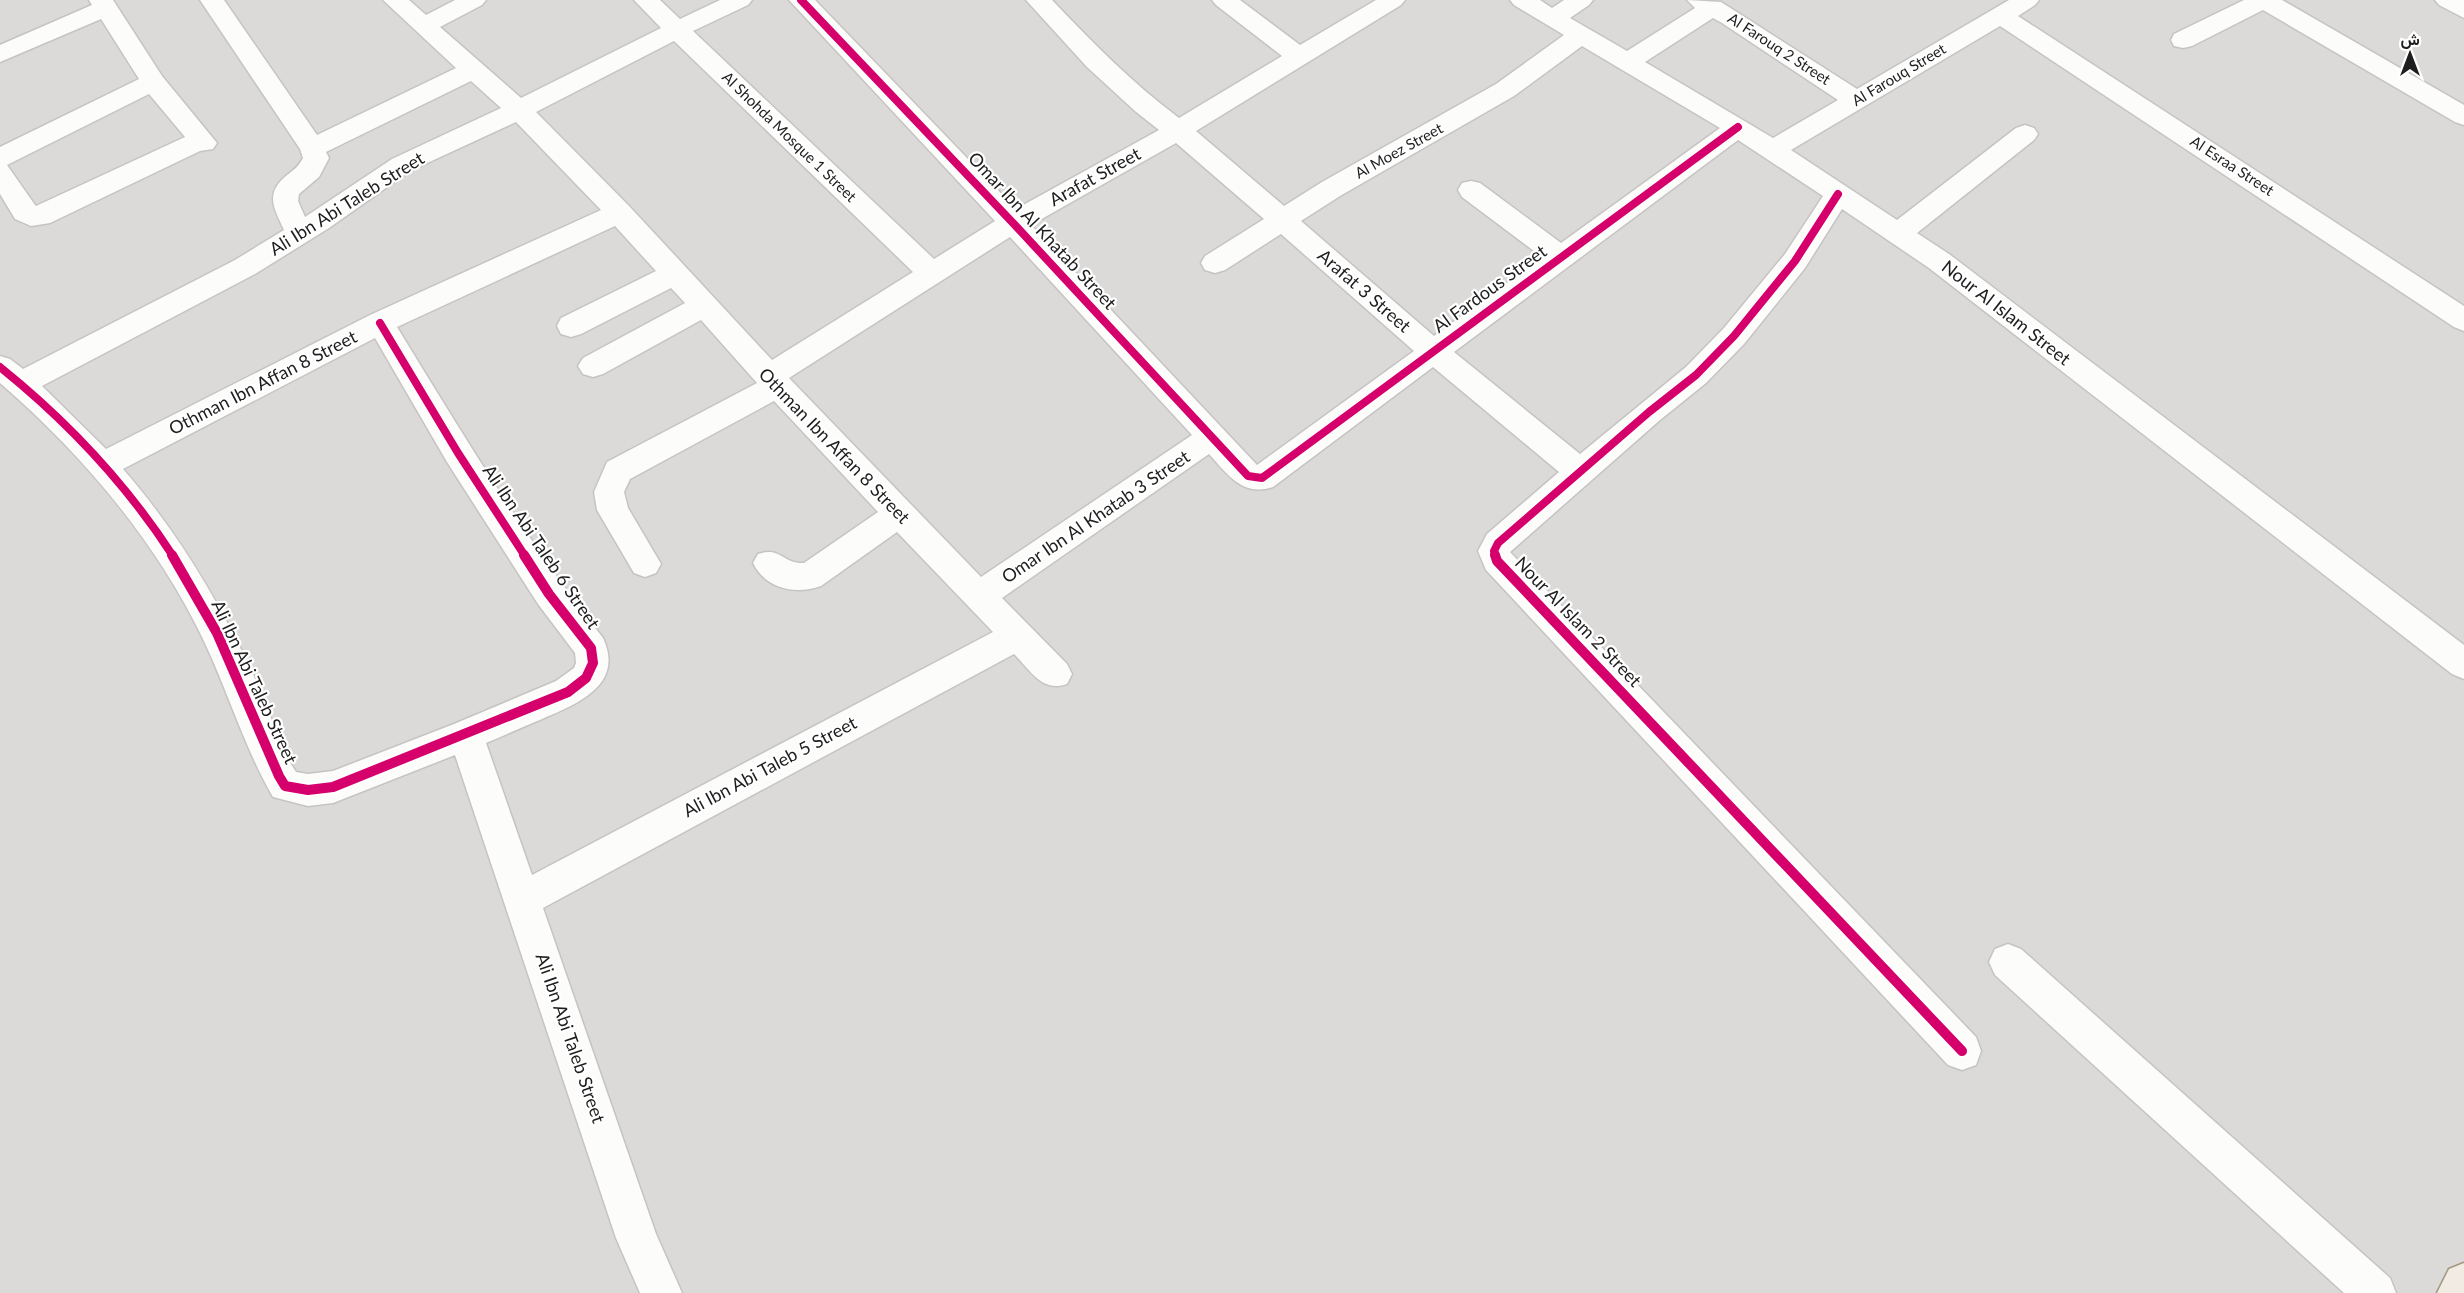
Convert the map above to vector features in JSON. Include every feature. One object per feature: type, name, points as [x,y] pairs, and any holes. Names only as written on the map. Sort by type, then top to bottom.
[{"type":"main road","points":[[2458,1293],[2464,1284]]},
{"type":"street","points":[[212,0],[312,148],[316,158],[310,171],[286,193],[285,201],[299,234]]},
{"type":"street","name":"Othman Ibn Affan 8 Street","points":[[395,0],[519,110],[619,213],[772,382],[1055,674]]},
{"type":"street","points":[[423,26],[474,0]]},
{"type":"street","name":"Al Shohda Mosque 1 Street","points":[[646,0],[932,274]]},
{"type":"street","name":"Ali Ibn Abi Taleb Street","points":[[11,375],[245,267],[299,234],[401,165],[519,110],[740,0]]},
{"type":"street","name":"Omar Ibn Al Khatab Street","points":[[801,0],[1013,223],[1248,476],[1262,478]]},
{"type":"street","name":"Arafat 3 Street","points":[[1038,0],[1096,61],[1144,105],[1285,220],[1433,351],[1581,472]]},
{"type":"street","points":[[1224,0],[1300,57]]},
{"type":"street","name":"Arafat Street","points":[[645,564],[613,510],[609,492],[618,471],[772,382],[932,274],[1013,223],[1177,131],[1393,0]]},
{"type":"street","name":"Nour Al Islam Street","points":[[1522,0],[1738,127],[1939,261],[2464,664]]},
{"type":"street","points":[[1553,18],[1581,0]]},
{"type":"street","name":"Al Farouq Street","points":[[1772,150],[2027,0]]},
{"type":"street","points":[[2183,40],[2264,0],[2464,116]]},
{"type":"street","points":[[2446,0],[2464,9]]},
{"type":"street","points":[[0,54],[103,4],[153,82],[203,141],[40,216],[31,216],[25,212],[0,172]]},
{"type":"street","points":[[1628,62],[1706,4]]},
{"type":"street","name":"Al Farouq 2 Street","points":[[1706,4],[1857,100]]},
{"type":"street","name":"Al Esraa Street","points":[[2000,15],[2464,320]]},
{"type":"street","name":"Al Moez Street","points":[[1215,263],[1331,189],[1504,90],[1581,35]]},
{"type":"street","points":[[312,148],[473,70]]},
{"type":"street","points":[[0,158],[153,82]]},
{"type":"street","name":"Al Fardous Street","points":[[1262,478],[1738,127]]},
{"type":"street","points":[[1898,233],[2025,134]]},
{"type":"street","points":[[1471,190],[1561,257]]},
{"type":"street","name":"Nour Al Islam 2 Street","points":[[1838,194],[1795,261],[1765,295],[1734,336],[1696,375],[1498,543],[1494,551],[1497,561],[1962,1051]]},
{"type":"street","name":"Othman Ibn Affan 8 Street","points":[[104,465],[380,323],[619,213]]},
{"type":"street","points":[[571,326],[675,274]]},
{"type":"street","points":[[593,366],[704,306]]},
{"type":"street","name":"Ali Ibn Abi Taleb 6 Street","points":[[380,323],[464,463],[549,594],[591,648],[593,663],[586,678],[568,692],[466,735]]},
{"type":"street","points":[[11,375],[104,465]]},
{"type":"street","name":"Omar Ibn Al Khatab 3 Street","points":[[979,596],[1212,437]]},
{"type":"street","name":"Ali Ibn Abi Taleb Street","points":[[104,465],[181,569],[215,630],[247,697],[275,770],[285,786],[308,790],[333,787],[466,735],[637,1238],[661,1293]]},
{"type":"street","points":[[769,562],[778,573],[793,578],[810,576],[899,514]]},
{"type":"street","name":"Ali Ibn Abi Taleb 5 Street","points":[[523,899],[1018,635]]},
{"type":"street","points":[[2008,962],[2375,1293]]},
{"type":"shaded area","points":[[0,0],[2464,0],[2464,1293],[0,1293]]},
{"type":"cycle path","points":[[801,0],[1013,223],[1248,476],[1262,478],[1738,127]]},
{"type":"cycle path","points":[[1838,194],[1795,261],[1734,336],[1696,375],[1649,412],[1498,543],[1494,551],[1497,561],[1962,1051]]},
{"type":"cycle path","points":[[0,367],[87,448],[129,497],[168,549],[186,576],[217,633],[279,776],[285,786],[308,790],[333,787],[568,692],[586,678],[593,663],[591,648],[549,594],[458,453],[380,323]]}]
